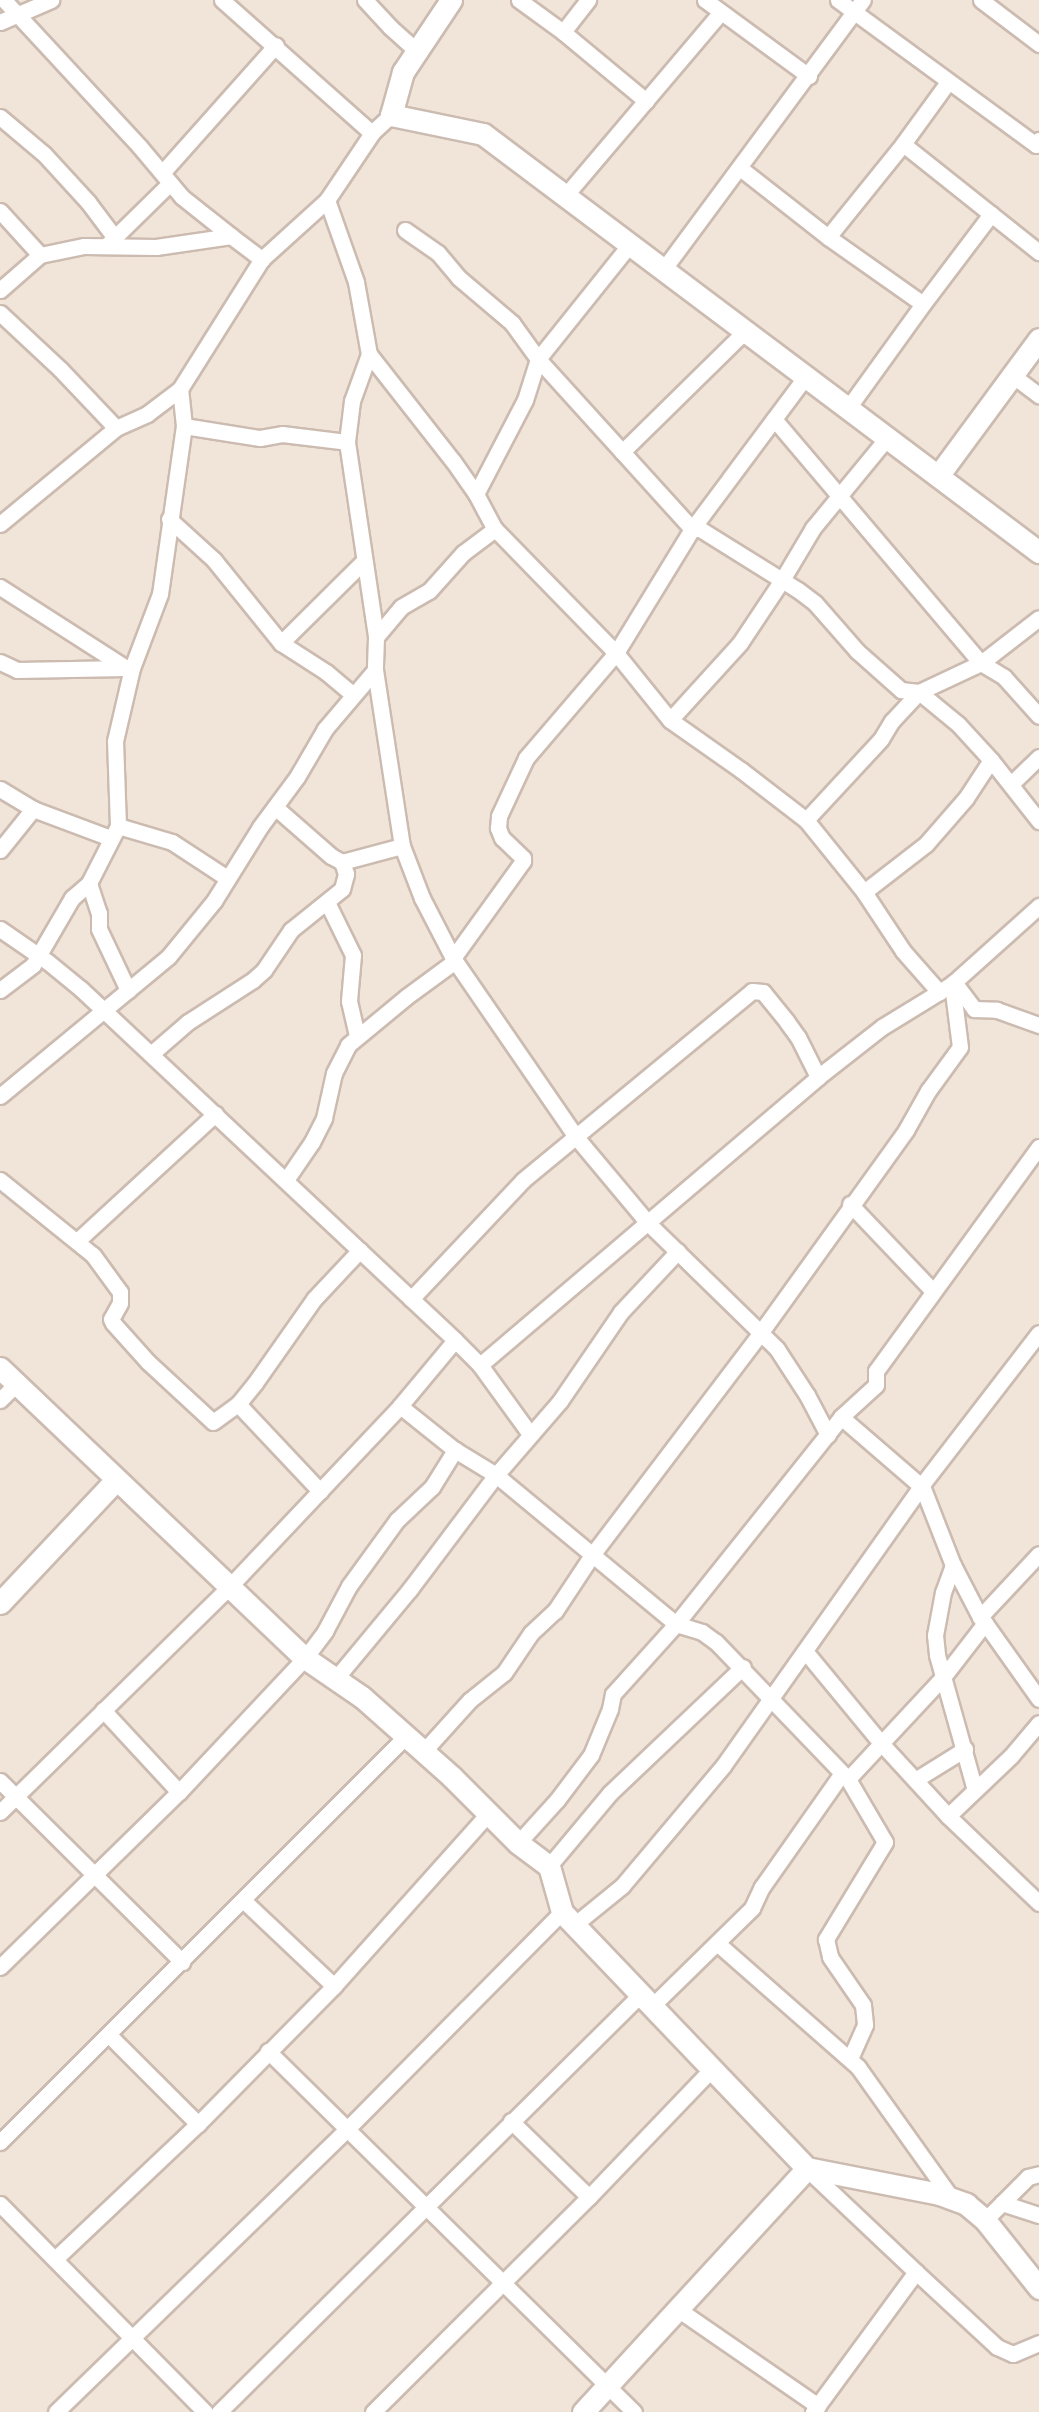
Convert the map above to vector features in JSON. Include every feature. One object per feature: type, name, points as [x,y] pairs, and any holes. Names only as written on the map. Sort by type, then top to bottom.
[{"type":"street","points":[[4,0],[182,197],[262,259]]},
{"type":"street","points":[[0,22],[51,0]]},
{"type":"street","points":[[222,0],[276,45],[372,133]]},
{"type":"street","points":[[366,0],[390,27],[418,52]]},
{"type":"street","points":[[0,524],[116,428],[147,414],[180,389],[262,259],[327,200],[372,133],[391,115],[403,72],[451,0]]},
{"type":"street","points":[[519,0],[563,32],[646,101]]},
{"type":"street","points":[[563,32],[588,0]]},
{"type":"street","points":[[705,0],[809,76]]},
{"type":"street","points":[[838,0],[859,6],[948,82],[1038,144]]},
{"type":"street","points":[[981,0],[1001,5],[1039,44]]},
{"type":"street","points":[[663,270],[859,6]]},
{"type":"street","points":[[565,196],[721,12]]},
{"type":"street","points":[[111,241],[276,45]]},
{"type":"street","points":[[828,237],[903,144],[948,82]]},
{"type":"street","points":[[391,115],[483,134],[1039,552]]},
{"type":"street","points":[[0,117],[44,154],[88,202],[111,241]]},
{"type":"street","points":[[903,144],[1039,252]]},
{"type":"street","points":[[740,168],[828,237],[923,304]]},
{"type":"street","points":[[327,200],[356,282],[369,354],[476,494],[495,529],[538,577],[616,653],[670,720],[806,820],[864,892],[903,951],[974,1009],[997,1010],[1039,1025]]},
{"type":"street","points":[[0,211],[40,255]]},
{"type":"street","points":[[848,408],[991,214]]},
{"type":"street","points":[[405,230],[438,253],[459,278],[512,323],[538,359],[692,529],[700,529],[815,603],[857,651],[901,690],[919,692],[958,724],[991,760],[1039,821]]},
{"type":"street","points":[[0,290],[40,255],[111,241],[156,247],[231,236]]},
{"type":"street","points":[[476,494],[525,400],[538,359],[630,244]]},
{"type":"street","points":[[0,313],[60,369],[116,428]]},
{"type":"street","points":[[622,452],[745,331]]},
{"type":"street","points":[[938,476],[1039,339]]},
{"type":"street","points":[[369,354],[352,401],[347,442],[376,637],[375,670],[402,846],[422,898],[454,959],[576,1137],[648,1223],[761,1332],[787,1363],[828,1435]]},
{"type":"street","points":[[1012,375],[1039,395]]},
{"type":"street","points":[[286,1180],[320,1126],[329,1101],[338,1062],[357,1036],[454,959],[523,861],[523,858],[502,838],[498,828],[499,816],[520,767],[616,653],[692,529],[806,376]]},
{"type":"street","points":[[0,990],[25,972],[38,955],[72,898],[88,883],[114,832],[115,741],[129,668],[160,594],[184,426],[180,389]]},
{"type":"street","points":[[774,419],[841,495],[981,663],[1004,677],[1039,716]]},
{"type":"street","points":[[184,426],[260,438],[282,434],[347,442]]},
{"type":"street","points":[[670,720],[740,643],[813,528],[887,438]]},
{"type":"street","points":[[170,519],[214,560],[281,643],[326,672],[353,695]]},
{"type":"street","points":[[376,637],[401,607],[429,591],[463,554],[495,529]]},
{"type":"street","points":[[281,643],[364,561]]},
{"type":"street","points":[[0,587],[129,668]]},
{"type":"street","points":[[806,820],[881,739],[892,721],[919,692],[981,663],[1039,618]]},
{"type":"street","points":[[0,662],[17,669],[129,668]]},
{"type":"street","points":[[0,1096],[176,949],[214,901],[325,729],[375,670]]},
{"type":"street","points":[[1011,784],[1039,757]]},
{"type":"street","points":[[864,892],[926,844],[966,798],[991,760]]},
{"type":"street","points":[[0,789],[33,809],[114,832],[172,843],[227,878]]},
{"type":"street","points":[[151,1054],[188,1022],[253,980],[272,959],[284,938],[342,889],[346,874],[342,862],[331,856],[275,807]]},
{"type":"street","points":[[0,850],[33,809]]},
{"type":"street","points":[[342,862],[402,846]]},
{"type":"street","points":[[88,883],[99,913],[99,929],[128,990]]},
{"type":"street","points":[[327,902],[353,955],[349,1001],[357,1036]]},
{"type":"street","points":[[480,1365],[818,1077],[882,1027],[948,986],[1039,906]]},
{"type":"street","points":[[0,930],[38,955],[104,1010],[455,1340],[480,1365],[530,1434]]},
{"type":"street","points":[[423,1752],[470,1700],[504,1673],[531,1633],[555,1611],[592,1555],[761,1332],[850,1204],[906,1130],[928,1091],[960,1047],[948,986]]},
{"type":"street","points":[[411,1299],[523,1180],[752,991],[763,992],[788,1022],[818,1077]]},
{"type":"street","points":[[77,1241],[215,1114]]},
{"type":"street","points":[[518,1843],[557,1800],[591,1755],[610,1709],[613,1694],[676,1624],[841,1417],[876,1385],[876,1371],[932,1290],[1039,1147]]},
{"type":"street","points":[[0,1180],[93,1255],[118,1287],[121,1298],[111,1320],[148,1362],[210,1420],[218,1420],[238,1404],[263,1373],[314,1299],[360,1250]]},
{"type":"street","points":[[850,1204],[932,1290]]},
{"type":"street","points":[[337,1677],[410,1589],[496,1475],[572,1385],[601,1337],[621,1312],[678,1251]]},
{"type":"street","points":[[56,2412],[568,1918],[622,1886],[716,1775],[922,1486],[1039,1333]]},
{"type":"street","points":[[0,1812],[230,1586],[400,1406],[455,1340]]},
{"type":"street","points":[[0,1368],[305,1658],[337,1677],[423,1752],[518,1843],[549,1866],[568,1918],[807,2168],[916,2272],[997,2347],[1013,2354],[1039,2343]]},
{"type":"street","points":[[0,1400],[16,1384]]},
{"type":"street","points":[[238,1404],[320,1491]]},
{"type":"street","points":[[400,1406],[455,1450],[496,1475],[676,1624],[702,1632],[743,1667],[770,1699],[845,1776],[885,1842],[826,1939],[830,1957],[863,2005],[865,2025],[850,2059]]},
{"type":"street","points":[[841,1417],[922,1486],[953,1565],[982,1620],[1039,1699]]},
{"type":"street","points":[[0,1967],[178,1792],[305,1658],[325,1631],[349,1586],[397,1520],[432,1487],[455,1450]]},
{"type":"street","points":[[0,1604],[116,1480]]},
{"type":"street","points":[[219,2412],[511,2121],[646,2000],[717,1943],[752,1908],[762,1887],[845,1776],[944,1676],[982,1620],[1039,1554]]},
{"type":"street","points":[[953,1565],[943,1592],[935,1635],[937,1655],[975,1790]]},
{"type":"street","points":[[805,1651],[880,1743],[948,1816],[1039,1903]]},
{"type":"street","points":[[549,1866],[610,1793],[743,1667]]},
{"type":"street","points":[[103,1710],[178,1792]]},
{"type":"street","points":[[948,1816],[1011,1756],[1039,1723]]},
{"type":"street","points":[[0,2142],[109,2036],[405,1737]]},
{"type":"street","points":[[915,1780],[965,1749]]},
{"type":"street","points":[[0,1781],[182,1962]]},
{"type":"street","points":[[55,2259],[198,2124],[334,1986],[488,1814]]},
{"type":"street","points":[[243,1900],[334,1986]]},
{"type":"street","points":[[717,1943],[865,2074],[952,2199]]},
{"type":"street","points":[[109,2036],[198,2124]]},
{"type":"street","points":[[268,2051],[504,2283],[606,2387],[634,2412]]},
{"type":"street","points":[[373,2412],[589,2198],[711,2070]]},
{"type":"street","points":[[511,2121],[589,2198]]},
{"type":"street","points":[[807,2168],[886,2182],[952,2199],[976,2211],[986,2220],[1039,2288]]},
{"type":"street","points":[[583,2412],[807,2168]]},
{"type":"street","points":[[986,2220],[1028,2177],[1039,2174]]},
{"type":"street","points":[[0,2204],[205,2412]]},
{"type":"street","points":[[1002,2204],[1039,2215]]},
{"type":"street","points":[[679,2310],[815,2409],[916,2272]]},
{"type":"shaded area","points":[[0,0],[1039,0],[1039,2412],[0,2412]]}]
